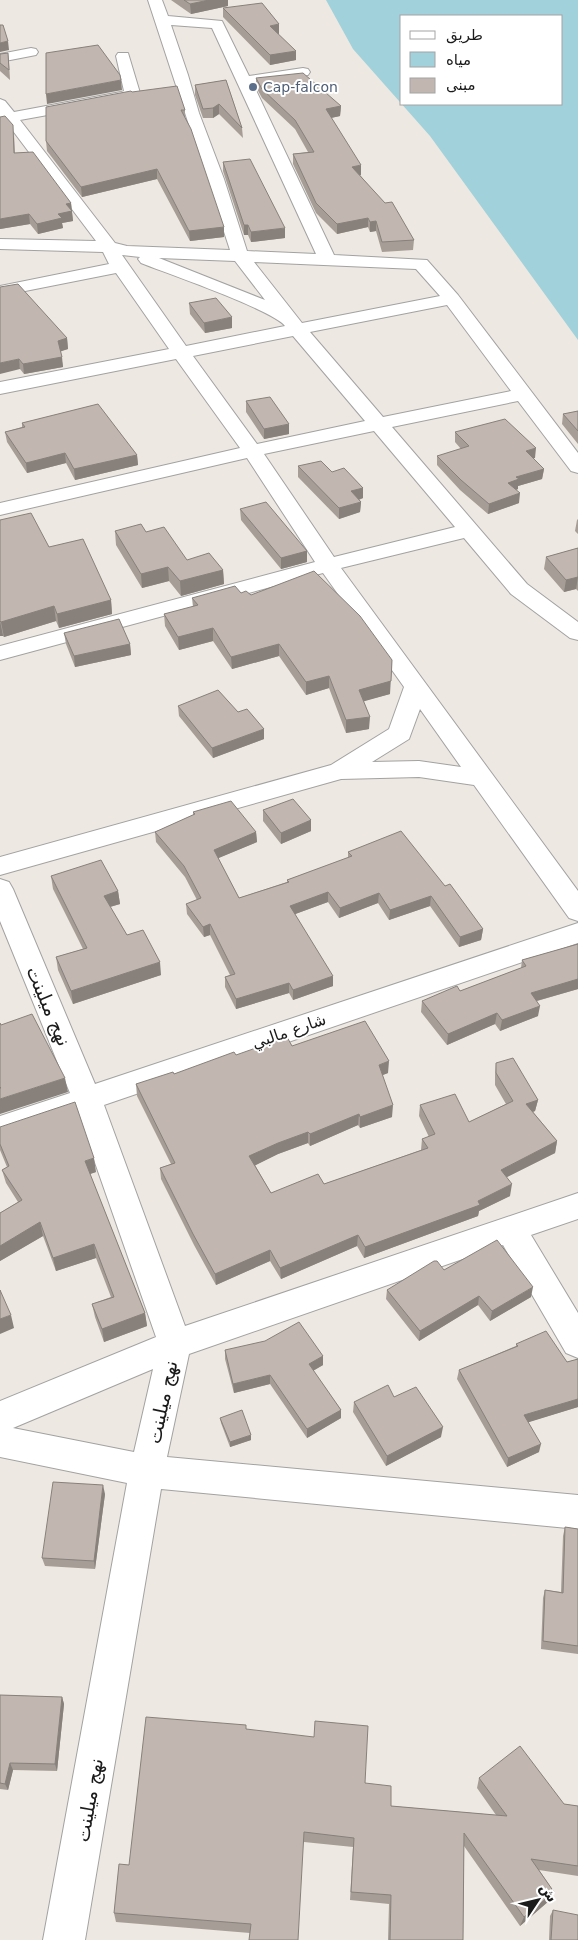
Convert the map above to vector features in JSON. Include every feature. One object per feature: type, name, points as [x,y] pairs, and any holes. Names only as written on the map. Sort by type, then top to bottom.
[{"type":"street","points":[[155,0],[240,256],[379,425],[519,589],[578,633]]},
{"type":"street","points":[[162,20],[217,24],[238,82],[327,259]]},
{"type":"street","points":[[0,58],[32,52]]},
{"type":"street","points":[[3,114],[118,98],[132,93],[123,56]]},
{"type":"street","points":[[238,82],[303,72]]},
{"type":"street","points":[[185,90],[204,87]]},
{"type":"street","points":[[3,114],[119,255],[182,352],[252,451],[328,565],[578,911]]},
{"type":"street","points":[[6,240],[119,255],[240,256],[421,264],[452,299],[578,467]]},
{"type":"street","points":[[0,291],[119,255],[262,304],[295,324]]},
{"type":"street","points":[[0,388],[182,352],[295,324],[452,299]]},
{"type":"street","points":[[0,509],[252,451],[522,394]]},
{"type":"street","points":[[0,653],[328,565],[469,530]]},
{"type":"street","points":[[543,607],[578,617]]},
{"type":"street","points":[[340,771],[400,733],[416,686]]},
{"type":"street","points":[[0,866],[340,771],[419,769],[481,778]]},
{"type":"street","name":"نهج ميلينت","points":[[0,888],[87,1099],[175,1344],[147,1471],[64,1940]]},
{"type":"street","name":"شارع مالبي","points":[[0,1128],[578,933]]},
{"type":"street","points":[[0,1417],[175,1344],[578,1206]]},
{"type":"street","points":[[510,1228],[578,1343]]},
{"type":"street","points":[[0,1441],[147,1471],[578,1512]]},
{"type":"water","points":[[326,0],[578,0],[578,340],[430,136],[403,105],[563,105],[563,15],[400,15],[400,102],[353,49]]},
{"type":"building","points":[[184,0],[209,0],[190,4]]},
{"type":"building","points":[[262,3],[279,24],[270,26],[296,51],[270,55],[223,8]]},
{"type":"building","points":[[0,25],[3,25],[8,41],[0,43]]},
{"type":"building","points":[[98,45],[120,75],[121,80],[46,94],[46,53]]},
{"type":"building","points":[[8,53],[9,70],[0,63],[0,54]]},
{"type":"building","points":[[303,73],[341,106],[326,109],[361,165],[352,167],[385,203],[392,202],[414,240],[382,242],[376,221],[370,222],[368,218],[337,224],[316,203],[293,154],[314,152],[295,120],[262,89],[256,78]]},
{"type":"building","points":[[226,80],[242,128],[219,104],[213,108],[203,109],[195,85]]},
{"type":"building","points":[[177,86],[185,110],[181,110],[191,129],[224,227],[189,231],[157,169],[81,187],[46,141],[46,107],[131,91]]},
{"type":"building","points":[[5,116],[13,125],[14,153],[33,152],[71,203],[66,204],[72,211],[58,214],[62,218],[37,224],[29,214],[0,219],[0,117]]},
{"type":"building","points":[[250,159],[285,228],[251,232],[248,225],[244,225],[223,162]]},
{"type":"building","points":[[18,284],[67,338],[58,341],[62,357],[23,364],[19,359],[0,363],[0,287]]},
{"type":"building","points":[[216,298],[232,317],[204,323],[189,303]]},
{"type":"building","points":[[270,397],[289,424],[264,429],[246,401]]},
{"type":"building","points":[[98,404],[137,455],[74,469],[65,453],[26,463],[5,432],[25,427],[22,423]]},
{"type":"building","points":[[578,411],[578,431],[563,414]]},
{"type":"building","points":[[505,419],[536,448],[526,451],[544,469],[516,477],[519,479],[508,483],[520,493],[489,504],[437,456],[469,446],[455,432]]},
{"type":"building","points":[[321,461],[332,472],[344,468],[363,488],[351,491],[361,502],[339,508],[298,466]]},
{"type":"building","points":[[266,502],[307,551],[281,558],[240,509]]},
{"type":"building","points":[[31,513],[49,547],[83,539],[111,600],[57,614],[54,606],[0,621],[0,520]]},
{"type":"building","points":[[141,524],[146,532],[164,527],[187,560],[209,553],[223,570],[180,581],[168,567],[141,574],[115,531]]},
{"type":"building","points":[[578,548],[578,577],[566,580],[546,557]]},
{"type":"building","points":[[314,571],[360,616],[392,660],[391,681],[359,690],[370,717],[346,720],[329,676],[306,682],[279,644],[231,657],[213,628],[178,637],[164,614],[198,605],[192,598],[235,586],[241,593],[246,591],[251,595]]},
{"type":"building","points":[[119,619],[130,644],[74,656],[64,633]]},
{"type":"building","points":[[218,690],[238,712],[247,709],[264,729],[212,748],[178,706]]},
{"type":"building","points":[[293,799],[311,820],[281,833],[263,810]]},
{"type":"building","points":[[231,801],[256,832],[214,850],[239,898],[289,882],[287,880],[352,856],[348,852],[401,831],[445,886],[450,884],[483,929],[460,937],[431,896],[390,910],[379,893],[340,908],[328,892],[290,906],[333,976],[293,990],[289,983],[236,999],[225,977],[235,974],[210,924],[203,927],[186,904],[201,898],[184,866],[155,832],[195,814],[193,812]]},
{"type":"building","points":[[101,860],[118,891],[104,896],[127,935],[143,930],[160,962],[71,991],[56,957],[87,948],[51,876]]},
{"type":"building","points":[[578,944],[578,979],[531,993],[540,1006],[502,1020],[497,1013],[448,1034],[422,1001],[457,986],[460,991],[526,966],[522,960]]},
{"type":"building","points":[[32,1014],[65,1078],[0,1099],[0,1023],[1,1025]]},
{"type":"building","points":[[365,1021],[389,1061],[379,1065],[393,1105],[360,1117],[359,1114],[310,1134],[308,1132],[249,1156],[271,1193],[318,1174],[324,1184],[428,1148],[422,1139],[435,1134],[420,1105],[455,1094],[469,1122],[513,1101],[496,1073],[496,1063],[513,1058],[538,1100],[526,1104],[557,1141],[501,1170],[512,1184],[478,1201],[480,1205],[365,1247],[358,1235],[280,1268],[270,1250],[215,1274],[160,1168],[175,1163],[136,1084],[173,1072],[174,1074],[234,1052],[236,1055],[287,1037],[292,1046]]},
{"type":"building","points":[[75,1102],[94,1158],[85,1161],[145,1313],[102,1329],[92,1304],[114,1297],[94,1244],[53,1258],[40,1222],[0,1246],[0,1213],[22,1200],[2,1170],[9,1166],[0,1144],[0,1127]]},
{"type":"building","points":[[497,1240],[533,1287],[492,1311],[479,1296],[420,1331],[387,1290],[434,1261],[437,1261],[444,1270]]},
{"type":"building","points":[[0,1290],[11,1315],[0,1319]]},
{"type":"building","points":[[299,1322],[323,1356],[309,1364],[341,1410],[307,1429],[270,1375],[233,1384],[225,1350],[265,1341]]},
{"type":"building","points":[[546,1331],[567,1362],[578,1359],[578,1399],[524,1415],[541,1444],[508,1458],[459,1370],[518,1346],[516,1344]]},
{"type":"building","points":[[388,1385],[394,1397],[416,1387],[443,1427],[387,1456],[354,1402]]},
{"type":"building","points":[[242,1410],[251,1435],[230,1442],[220,1418]]},
{"type":"building","points":[[53,1482],[103,1485],[94,1561],[42,1558]]},
{"type":"building","points":[[565,1527],[578,1529],[578,1646],[543,1641],[545,1590],[563,1593]]},
{"type":"building","points":[[0,1695],[62,1697],[55,1764],[10,1763],[5,1784],[0,1783]]},
{"type":"building","points":[[146,1717],[246,1725],[246,1729],[314,1737],[315,1721],[368,1726],[365,1783],[391,1786],[391,1806],[507,1816],[479,1778],[520,1746],[564,1804],[578,1806],[578,1866],[531,1859],[554,1892],[524,1917],[464,1833],[463,1940],[390,1940],[391,1895],[351,1892],[354,1838],[304,1832],[298,1940],[249,1940],[251,1924],[114,1913],[119,1864],[129,1865]]},
{"type":"building","points":[[553,1910],[578,1915],[578,1940],[551,1940]]},
{"type":"place","name":"Cap-falcon","points":[[253,87]]}]
